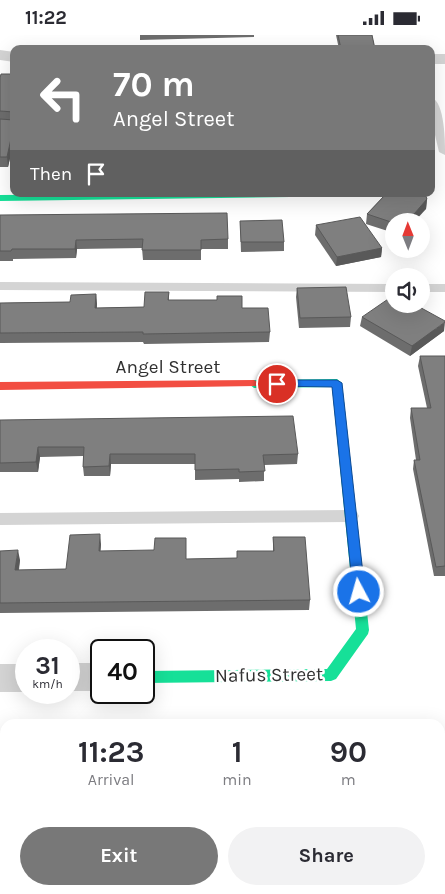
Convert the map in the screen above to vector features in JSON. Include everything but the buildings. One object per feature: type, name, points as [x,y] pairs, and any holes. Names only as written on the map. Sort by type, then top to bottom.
[{"type":"street","points":[[0,198],[72,197]]},
{"type":"street","name":"Angel Street","points":[[0,386],[337,383]]},
{"type":"street","name":"Nafus Street","points":[[155,677],[331,675],[363,630],[337,383]]},
{"type":"street","points":[[0,678],[15,678]]},
{"type":"lane","points":[[435,111],[442,129],[445,152]]},
{"type":"lane","points":[[0,286],[385,288]]},
{"type":"lane","points":[[430,288],[445,288]]},
{"type":"lane","points":[[0,519],[351,516]]},
{"type":"traffic: fast","points":[[0,198],[72,197]]},
{"type":"traffic: fast","points":[[155,677],[331,675],[363,630],[337,383],[254,384]]},
{"type":"traffic: jam","points":[[0,386],[254,384]]},
{"type":"route","points":[[277,384],[337,383],[359,592]]}]
